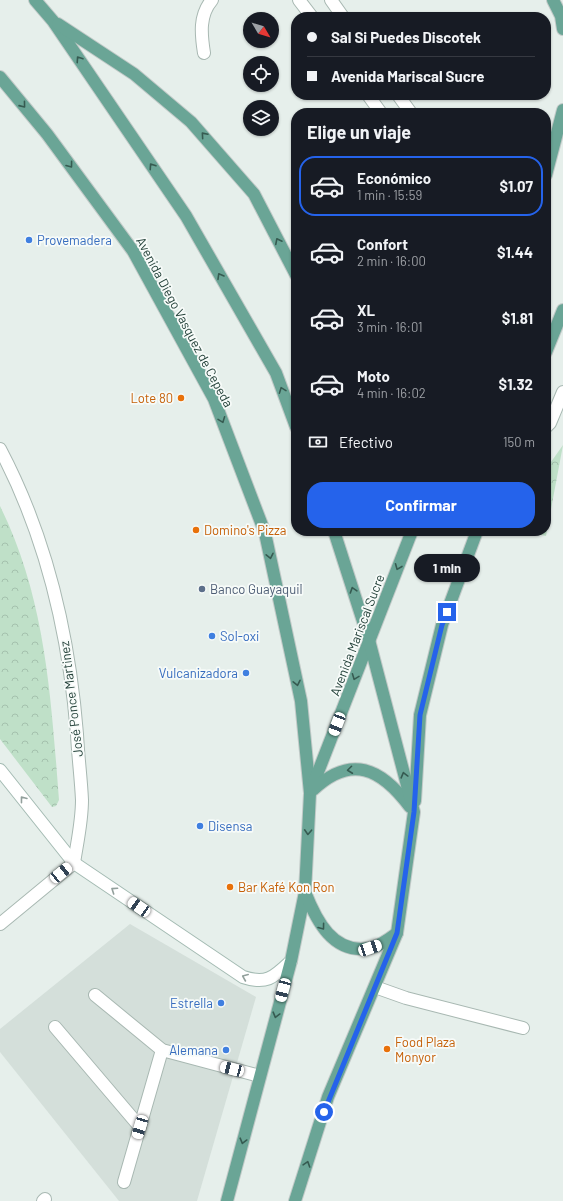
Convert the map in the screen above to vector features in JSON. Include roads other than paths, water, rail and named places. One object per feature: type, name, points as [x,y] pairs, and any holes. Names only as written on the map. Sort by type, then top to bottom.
[{"type":"main road","points":[[35,0],[53,21],[186,216],[276,373],[291,414]]},
{"type":"main road","points":[[553,0],[561,16],[563,29]]},
{"type":"main road","points":[[53,21],[134,74],[191,122],[254,194],[291,265]]},
{"type":"main road","name":"Avenida Diego Vasquez de Cepeda","points":[[0,77],[47,134],[133,251],[214,399],[265,533],[301,701],[310,794],[304,892],[290,961],[227,1201]]},
{"type":"main road","points":[[551,156],[563,110]]},
{"type":"main road","points":[[551,340],[563,310]]},
{"type":"main road","points":[[336,536],[369,640],[414,812]]},
{"type":"main road","name":"Avenida Mariscal Sucre","points":[[310,794],[410,536]]},
{"type":"main road","points":[[295,1201],[328,1097],[397,933],[414,812],[420,715],[442,625],[475,536]]},
{"type":"main road","points":[[310,794],[326,778],[342,770],[367,770],[399,792],[414,812]]},
{"type":"main road","points":[[304,892],[315,917],[328,935],[341,944],[354,948],[370,948],[381,944],[397,933]]},
{"type":"street","points":[[204,53],[202,20],[206,7],[212,0]]},
{"type":"street","points":[[299,0],[308,12]]},
{"type":"street","points":[[330,0],[339,12]]},
{"type":"street","points":[[551,421],[563,392]]},
{"type":"street","name":"José Ponce Martinez","points":[[0,450],[20,488],[38,534],[51,579],[69,667],[82,801],[80,827],[74,863]]},
{"type":"street","points":[[0,770],[74,863],[243,977],[253,980],[264,980],[275,976],[290,961]]},
{"type":"street","points":[[0,924],[74,863]]},
{"type":"street","points":[[375,987],[406,998],[523,1028]]},
{"type":"street","points":[[95,995],[162,1050],[260,1076]]},
{"type":"street","points":[[55,1028],[140,1127]]},
{"type":"street","points":[[124,1182],[162,1050]]},
{"type":"place","name":"Provemadera","points":[[29,240]]},
{"type":"place","name":"Lote 80","points":[[181,398]]},
{"type":"place","name":"Domino's Pizza","points":[[196,530]]},
{"type":"place","name":"Banco Guayaquil","points":[[202,589]]},
{"type":"place","name":"Sol-oxi","points":[[212,636]]},
{"type":"place","name":"Vulcanizadora","points":[[246,673]]},
{"type":"place","name":"Disensa","points":[[200,826]]},
{"type":"place","name":"Bar Kafé Kon Ron","points":[[230,887]]},
{"type":"place","name":"Estrella","points":[[221,1003]]},
{"type":"place","name":"Food Plaza Monyor","points":[[387,1049]]},
{"type":"place","name":"Alemana","points":[[226,1050]]}]
